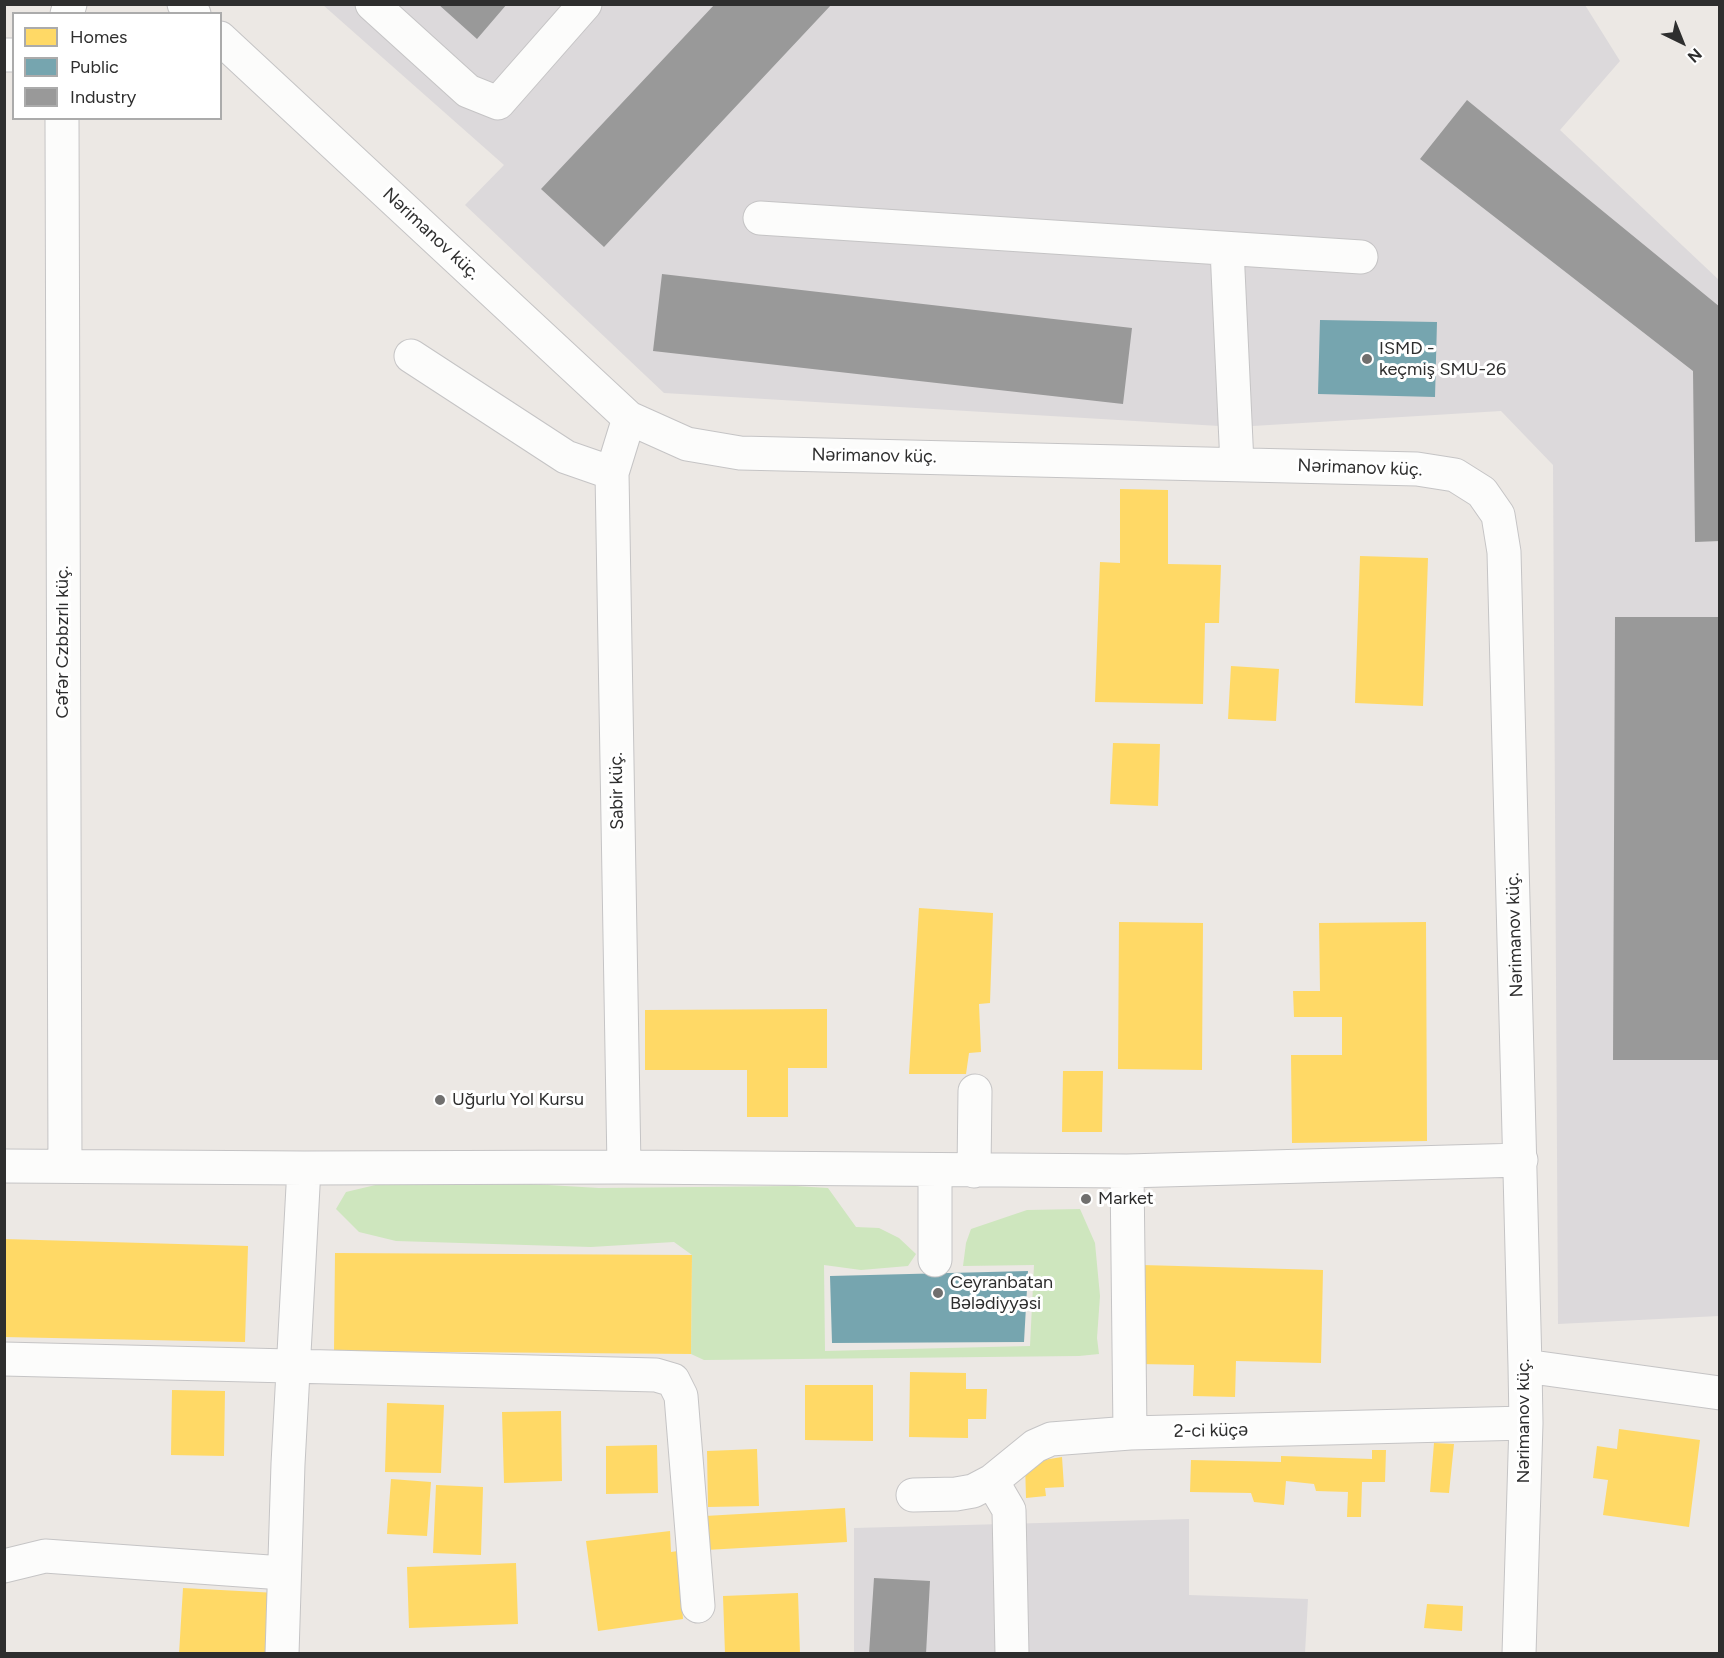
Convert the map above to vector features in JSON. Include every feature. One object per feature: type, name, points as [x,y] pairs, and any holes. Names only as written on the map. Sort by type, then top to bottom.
[{"type":"street","points":[[372,4],[468,91],[498,104],[585,4]]},
{"type":"street","name":"Nərimanov küç.","points":[[222,40],[629,418],[687,444],[740,453],[1417,468],[1455,475],[1482,492],[1498,515],[1504,564],[1526,1423],[1519,1653]]},
{"type":"street","name":"Cəfər Czbbzrlı küç.","points":[[62,120],[65,1166]]},
{"type":"street","points":[[760,218],[1360,257]]},
{"type":"street","points":[[1227,249],[1237,464]]},
{"type":"street","points":[[411,356],[566,457],[612,473]]},
{"type":"street","name":"Sabir küç.","points":[[624,1167],[612,473],[629,418]]},
{"type":"street","points":[[974,1171],[975,1090]]},
{"type":"street","points":[[4,1166],[624,1167],[1127,1172],[1521,1160]]},
{"type":"street","points":[[282,1653],[283,1573],[304,1168]]},
{"type":"street","points":[[935,1171],[935,1260]]},
{"type":"street","points":[[1127,1172],[1130,1433]]},
{"type":"street","points":[[4,1359],[656,1375],[673,1380],[681,1396],[698,1606]]},
{"type":"street","points":[[1525,1366],[1719,1393]]},
{"type":"street","name":"2-ci küçə","points":[[913,1495],[956,1494],[973,1491],[992,1481],[1035,1446],[1052,1439],[1130,1433],[1526,1423]]},
{"type":"street","points":[[992,1481],[1009,1510],[1012,1653]]},
{"type":"street","points":[[4,1566],[45,1556],[283,1573]]},
{"type":"shaded area","points":[[323,5],[1585,5],[1620,61],[1560,130],[1719,280],[1719,1316],[1558,1324],[1553,465],[1501,411],[1236,427],[664,393],[465,205],[504,165]]},
{"type":"shaded area","points":[[1189,1519],[1189,1595],[1308,1599],[1305,1653],[854,1653],[854,1528]]},
{"type":"green space","points":[[480,1181],[599,1188],[795,1186],[828,1188],[856,1227],[879,1228],[899,1238],[916,1254],[908,1266],[861,1270],[824,1265],[825,1351],[1030,1346],[1034,1265],[963,1266],[966,1243],[971,1229],[1027,1210],[1080,1209],[1095,1243],[1100,1296],[1097,1338],[1099,1354],[704,1360],[691,1354],[692,1255],[674,1242],[591,1247],[396,1241],[359,1232],[336,1209],[346,1192],[388,1182]]},
{"type":"building: Homes","points":[[1120,489],[1168,490],[1168,564],[1221,565],[1219,623],[1205,623],[1203,704],[1095,702],[1100,562],[1120,563]]},
{"type":"building: Homes","points":[[1360,556],[1428,558],[1423,706],[1355,703]]},
{"type":"building: Homes","points":[[1231,666],[1279,669],[1276,721],[1228,719]]},
{"type":"building: Homes","points":[[1113,743],[1160,744],[1158,806],[1110,804]]},
{"type":"building: Homes","points":[[919,908],[993,913],[990,1003],[979,1004],[981,1052],[969,1053],[966,1074],[909,1074]]},
{"type":"building: Homes","points":[[1119,922],[1203,923],[1202,1070],[1118,1069]]},
{"type":"building: Homes","points":[[1426,922],[1427,1141],[1292,1143],[1291,1055],[1342,1055],[1342,1017],[1294,1017],[1293,991],[1320,991],[1319,923]]},
{"type":"building: Homes","points":[[827,1009],[827,1068],[788,1068],[788,1117],[747,1117],[747,1070],[645,1070],[645,1010]]},
{"type":"building: Homes","points":[[1063,1071],[1103,1071],[1102,1132],[1062,1132]]},
{"type":"building: Homes","points":[[4,1239],[248,1246],[245,1342],[4,1337]]},
{"type":"building: Homes","points":[[335,1253],[692,1255],[691,1354],[334,1351]]},
{"type":"building: Homes","points":[[1142,1265],[1323,1270],[1321,1363],[1236,1361],[1235,1397],[1193,1396],[1194,1365],[1139,1364]]},
{"type":"building: Homes","points":[[910,1372],[966,1373],[966,1389],[987,1389],[986,1419],[968,1419],[968,1438],[909,1437]]},
{"type":"building: Homes","points":[[805,1385],[873,1385],[873,1441],[805,1440]]},
{"type":"building: Homes","points":[[172,1390],[225,1391],[224,1456],[171,1455]]},
{"type":"building: Homes","points":[[387,1403],[444,1405],[441,1473],[385,1472]]},
{"type":"building: Homes","points":[[561,1411],[562,1481],[504,1483],[502,1412]]},
{"type":"building: Homes","points":[[1619,1429],[1700,1440],[1689,1527],[1603,1515],[1608,1480],[1593,1478],[1597,1446],[1617,1449]]},
{"type":"building: Homes","points":[[1434,1443],[1454,1444],[1449,1493],[1430,1492]]},
{"type":"building: Homes","points":[[657,1445],[658,1493],[606,1494],[606,1446]]},
{"type":"building: Homes","points":[[757,1449],[759,1506],[708,1507],[707,1451]]},
{"type":"building: Homes","points":[[1372,1450],[1386,1450],[1385,1482],[1362,1482],[1361,1517],[1347,1517],[1348,1492],[1316,1491],[1314,1484],[1286,1481],[1284,1505],[1254,1502],[1251,1493],[1190,1492],[1191,1460],[1281,1462],[1281,1456],[1372,1459]]},
{"type":"building: Homes","points":[[1062,1457],[1064,1487],[1045,1488],[1046,1496],[1026,1498],[1025,1463]]},
{"type":"building: Homes","points":[[391,1479],[431,1482],[427,1536],[387,1534]]},
{"type":"building: Homes","points":[[436,1485],[483,1487],[481,1555],[433,1553]]},
{"type":"building: Homes","points":[[845,1508],[847,1542],[706,1550],[705,1516]]},
{"type":"building: Homes","points":[[670,1531],[671,1552],[678,1551],[683,1619],[598,1631],[586,1541]]},
{"type":"building: Homes","points":[[516,1563],[518,1624],[409,1628],[407,1567]]},
{"type":"building: Homes","points":[[183,1588],[277,1593],[273,1654],[179,1654]]},
{"type":"building: Homes","points":[[798,1593],[800,1654],[725,1654],[723,1596]]},
{"type":"building: Homes","points":[[1427,1604],[1463,1606],[1462,1631],[1424,1628]]},
{"type":"building: Public","points":[[1320,320],[1437,322],[1435,397],[1318,394]]},
{"type":"building: Public","points":[[1028,1271],[1024,1342],[832,1343],[830,1276]]},
{"type":"building: Industry","points":[[438,4],[507,4],[477,39]]},
{"type":"building: Industry","points":[[715,4],[832,4],[604,247],[541,189]]},
{"type":"building: Industry","points":[[1467,100],[1720,307],[1720,541],[1695,542],[1693,371],[1420,159]]},
{"type":"building: Industry","points":[[662,274],[1132,328],[1123,404],[653,351]]},
{"type":"building: Industry","points":[[1615,617],[1720,617],[1720,1060],[1613,1060]]},
{"type":"building: Industry","points":[[874,1578],[930,1581],[926,1654],[869,1654]]},
{"type":"place","name":"ISMD - keçmiş SMU-26","points":[[1367,359]]},
{"type":"place","name":"Uğurlu Yol Kursu","points":[[440,1100]]},
{"type":"place","name":"Market","points":[[1086,1199]]},
{"type":"place","name":"Ceyranbatan Bələdiyyəsi","points":[[938,1293]]}]
